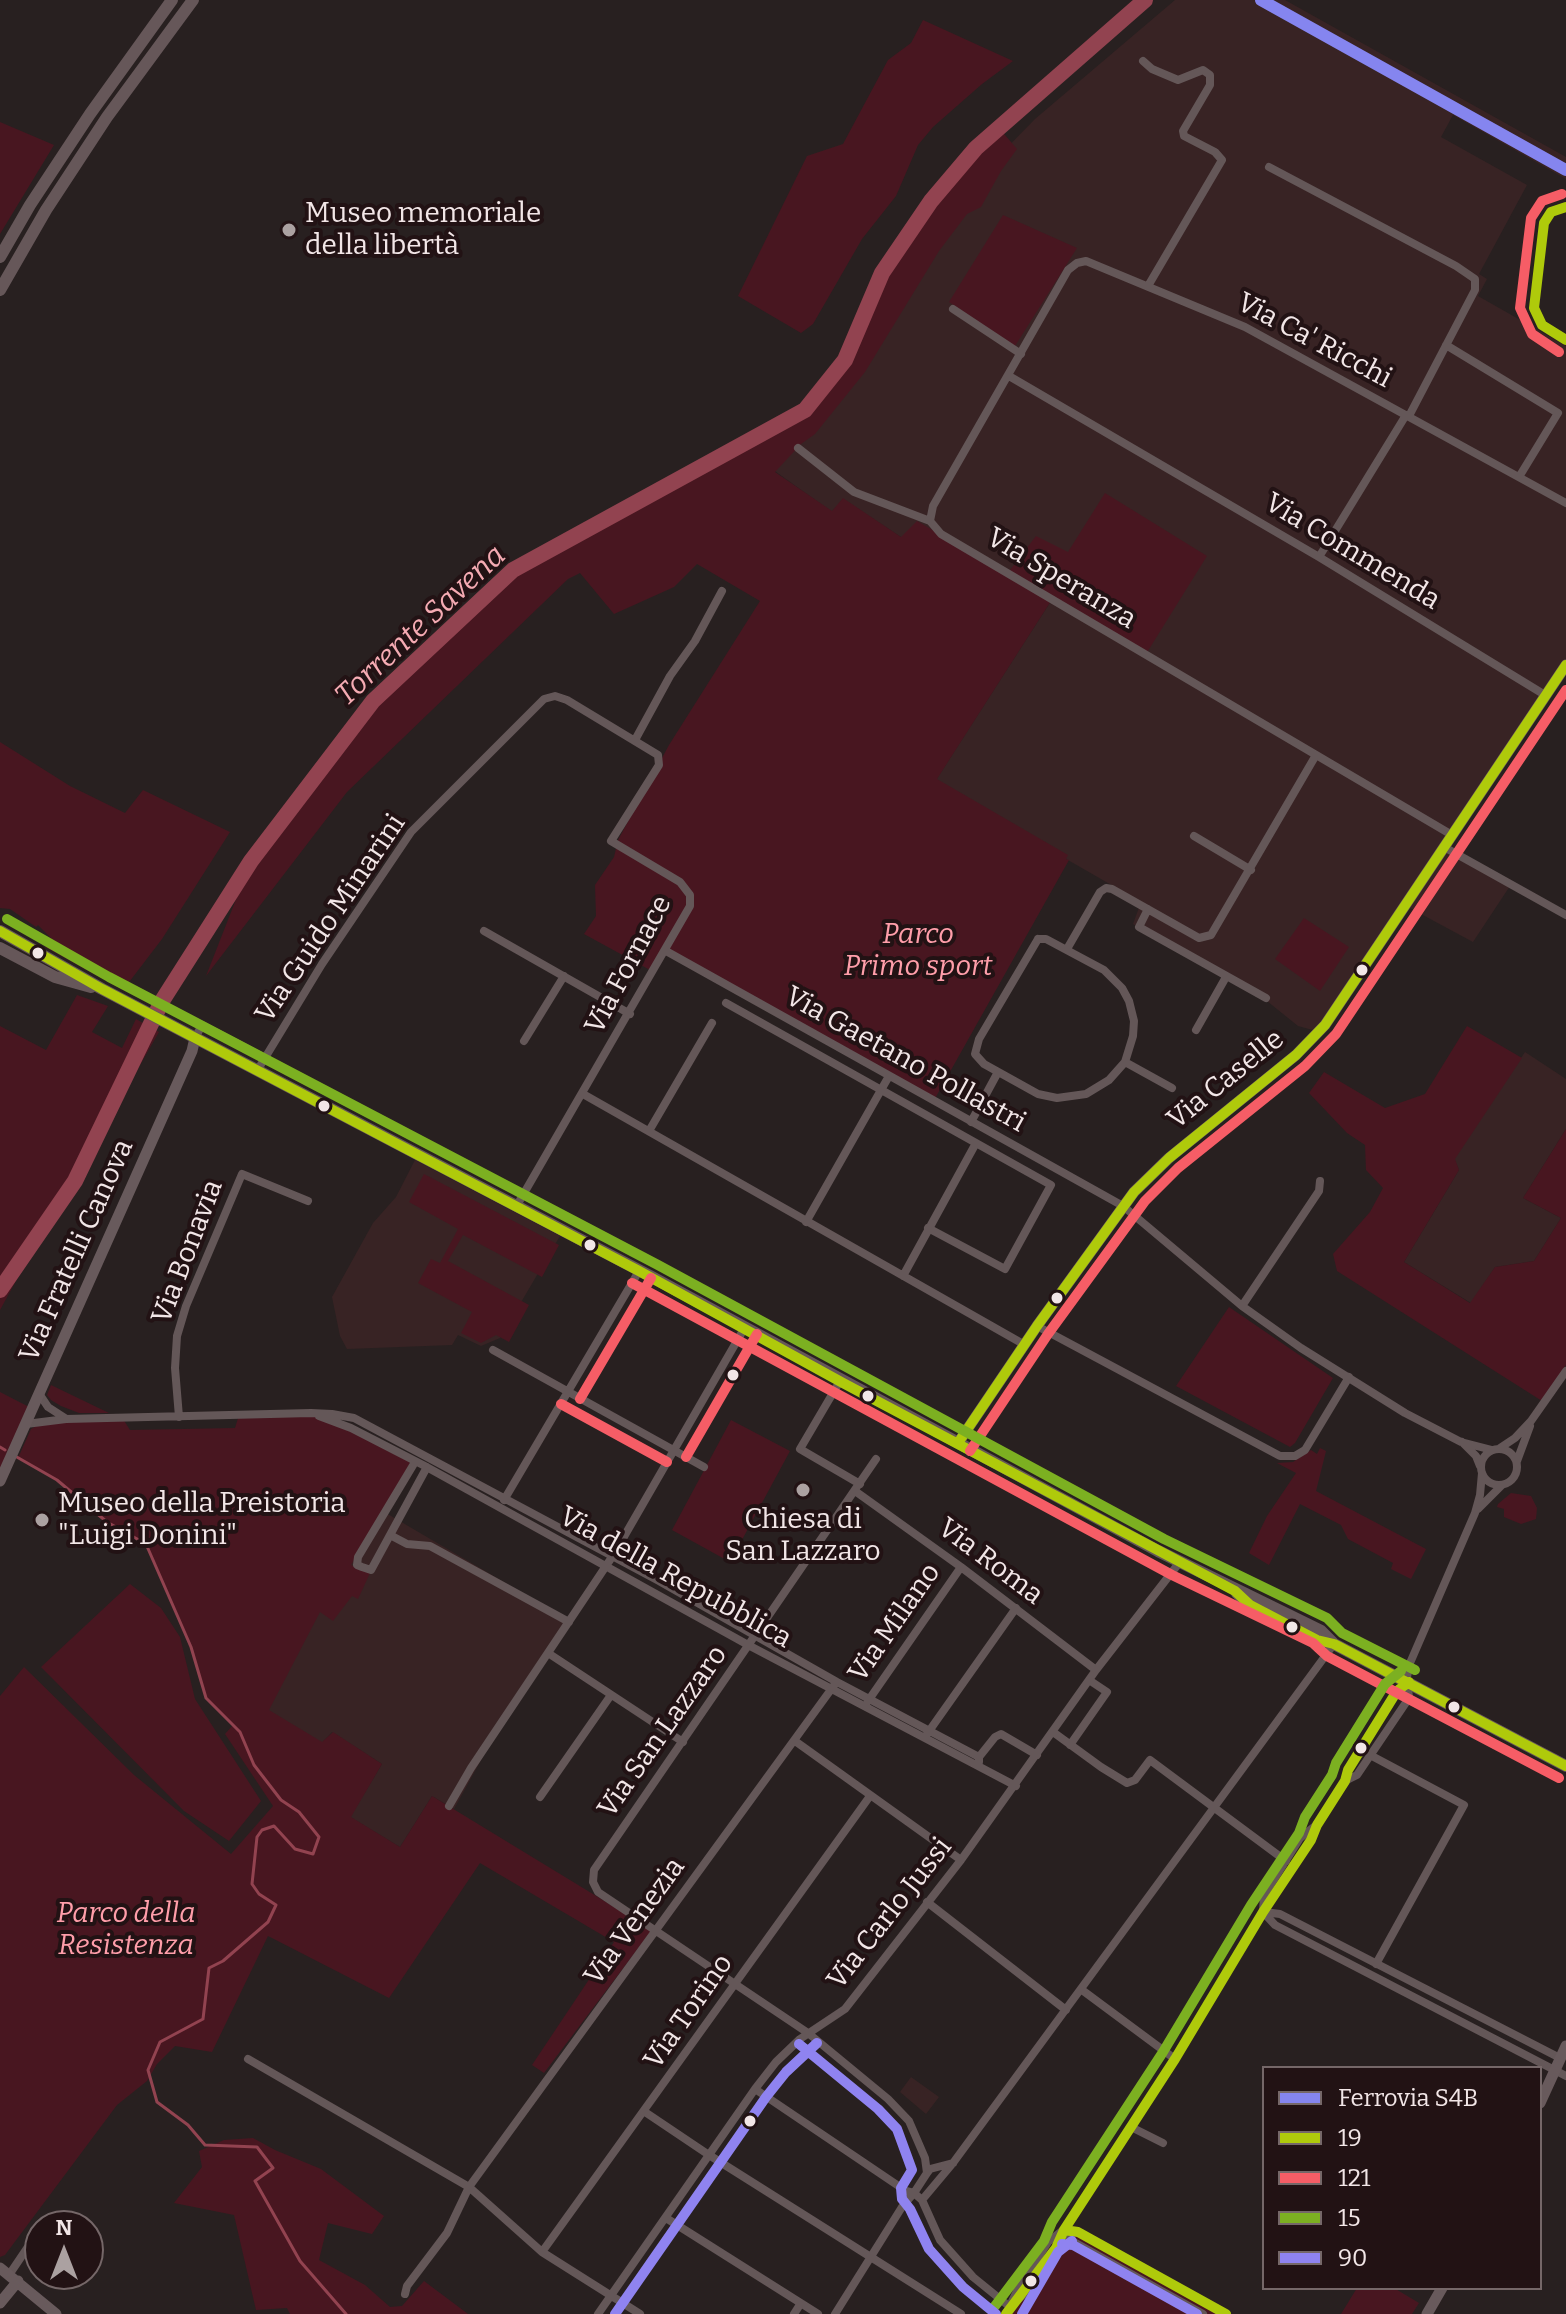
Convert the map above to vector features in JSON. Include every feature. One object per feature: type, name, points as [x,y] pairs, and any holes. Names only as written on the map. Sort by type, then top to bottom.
[{"type":"main road","points":[[0,257],[90,114],[172,0]]},
{"type":"main road","points":[[0,290],[46,210],[98,131],[193,0]]},
{"type":"main road","points":[[0,931],[102,989],[745,1327],[1179,1563],[1321,1631],[1334,1644],[1566,1766]]},
{"type":"main road","points":[[0,948],[64,981],[102,989]]},
{"type":"street","points":[[1143,61],[1152,69],[1178,80],[1203,70],[1210,75],[1210,85],[1183,131],[1184,136],[1215,152],[1222,160],[1148,286]]},
{"type":"street","points":[[1269,167],[1475,279],[1475,290],[1407,416],[1319,557]]},
{"type":"street","name":"Via Ca' Ricchi","points":[[1021,354],[1068,270],[1080,262],[1092,263],[1245,327],[1566,503]]},
{"type":"street","points":[[930,521],[933,506],[1021,354],[953,309]]},
{"type":"street","points":[[1446,345],[1558,413],[1519,477]]},
{"type":"street","name":"Via Commenda","points":[[1009,376],[1319,557],[1545,695]]},
{"type":"street","name":"Via Speranza","points":[[798,448],[854,492],[930,521],[941,534],[1452,835]]},
{"type":"street","points":[[635,740],[722,591]]},
{"type":"street","name":"Via Caselle","points":[[958,1443],[1123,1206],[1162,1165],[1319,1034],[1566,665]]},
{"type":"street","name":"Via Fornace","points":[[516,1207],[689,912],[690,895],[680,882],[611,841],[659,765],[658,755],[567,700],[550,696]]},
{"type":"street","name":"Via Guido Minarini","points":[[257,1071],[322,964],[411,832],[550,696]]},
{"type":"street","points":[[1067,949],[1103,889],[1112,889],[1199,938],[1205,938],[1215,930],[1316,755]]},
{"type":"street","points":[[1194,836],[1251,870]]},
{"type":"street","points":[[1444,847],[1566,915]]},
{"type":"street","points":[[1148,909],[1139,927],[1266,998]]},
{"type":"street","points":[[484,931],[630,1014]]},
{"type":"street","points":[[1046,939],[1104,970],[1126,994],[1134,1027],[1125,1062],[1102,1086],[1086,1094],[1065,1098],[1038,1094],[979,1061],[975,1054],[976,1044],[1035,941],[1046,939]]},
{"type":"street","name":"Via Gaetano Pollastri","points":[[666,951],[1123,1206],[1242,1306],[1301,1348],[1405,1413],[1461,1442]]},
{"type":"street","points":[[524,1041],[564,976]]},
{"type":"street","points":[[1196,1030],[1226,977]]},
{"type":"street","points":[[726,1003],[1051,1185],[1005,1269],[928,1228]]},
{"type":"street","points":[[649,1131],[712,1023]]},
{"type":"street","points":[[195,1038],[202,1025],[265,1058]]},
{"type":"street","name":"Via Fratelli Canova","points":[[0,1481],[192,1051],[195,1038]]},
{"type":"street","points":[[1125,1062],[1172,1088]]},
{"type":"street","points":[[971,1122],[998,1072]]},
{"type":"street","points":[[806,1222],[889,1076]]},
{"type":"street","points":[[583,1094],[1025,1345]]},
{"type":"street","points":[[903,1276],[976,1143]]},
{"type":"street","name":"Via Bonavia","points":[[179,1417],[175,1368],[177,1336],[186,1306],[242,1174],[308,1201]]},
{"type":"street","points":[[1242,1306],[1319,1191],[1320,1181]]},
{"type":"street","points":[[500,1508],[639,1271]]},
{"type":"street","points":[[1037,1326],[1280,1456],[1295,1456],[1307,1447],[1349,1377]]},
{"type":"street","points":[[449,1806],[471,1768],[610,1561],[745,1327]]},
{"type":"street","points":[[493,1350],[704,1467]]},
{"type":"street","points":[[1345,1781],[1357,1775],[1409,1698],[1410,1663],[1475,1513],[1484,1457],[1515,1438],[1531,1421],[1566,1371]]},
{"type":"street","name":"Via Roma","points":[[840,1381],[800,1449],[858,1488],[1096,1670]]},
{"type":"street","points":[[40,1395],[61,1420]]},
{"type":"street","name":"Via della Repubblica","points":[[33,1409],[61,1420]]},
{"type":"street","name":"Via della Repubblica","points":[[26,1424],[61,1420],[332,1414],[500,1508],[757,1636],[835,1685]]},
{"type":"street","points":[[1475,1513],[1491,1494],[1515,1477],[1517,1461],[1531,1421]]},
{"type":"street","name":"Via della Repubblica","points":[[353,1423],[423,1463],[506,1498],[750,1646],[835,1685],[1016,1786]]},
{"type":"street","points":[[1461,1442],[1511,1453],[1517,1461]]},
{"type":"street","points":[[1461,1442],[1476,1456],[1489,1482],[1503,1485]]},
{"type":"street","name":"Via San Lazzaro","points":[[656,1931],[598,1892],[593,1882],[594,1870],[876,1459]]},
{"type":"street","points":[[423,1463],[371,1570],[357,1565],[358,1557],[423,1463]]},
{"type":"street","points":[[390,1535],[407,1544],[430,1546],[569,1622]]},
{"type":"street","name":"Via Carlo Jussi","points":[[598,2314],[755,2089],[776,2062],[808,2033],[845,2009],[961,1860],[1096,1670],[1179,1563]]},
{"type":"street","name":"Via Milano","points":[[867,1702],[961,1567]]},
{"type":"street","points":[[927,1735],[1016,1608]]},
{"type":"street","points":[[922,2200],[1082,1990],[1334,1644]]},
{"type":"street","points":[[548,1653],[683,1742]]},
{"type":"street","points":[[1070,1745],[1107,1692],[1089,1680]]},
{"type":"street","points":[[755,2089],[895,2185],[922,2200],[940,2240],[1008,2311],[1024,2294],[1056,2248],[1064,2230],[1311,1840],[1345,1781],[1348,1770],[1397,1691],[1409,1682]]},
{"type":"street","name":"Via Venezia","points":[[405,2294],[407,2286],[447,2233],[469,2187],[835,1685]]},
{"type":"street","points":[[540,1797],[611,1695]]},
{"type":"street","points":[[1053,1732],[1127,1783],[1135,1780],[1150,1760],[1286,1861]]},
{"type":"street","points":[[982,1768],[979,1757],[1001,1734],[1037,1755]]},
{"type":"street","name":"Via della Repubblica","points":[[927,1735],[979,1757]]},
{"type":"street","points":[[795,1741],[961,1860]]},
{"type":"street","points":[[1370,1755],[1464,1805],[1376,1964]]},
{"type":"street","name":"Via Torino","points":[[542,2252],[870,1796]]},
{"type":"street","points":[[1317,1825],[1300,1838],[1264,1895],[1263,1912],[1275,1925],[1560,2068]]},
{"type":"street","points":[[927,1902],[1066,2010]]},
{"type":"street","points":[[1263,1912],[1280,1914],[1376,1964],[1560,2068]]},
{"type":"street","points":[[656,1931],[808,2033],[888,2099],[909,2121],[925,2158],[927,2173]]},
{"type":"street","points":[[1082,1990],[1175,2059]]},
{"type":"street","points":[[1542,2100],[1560,2068],[1566,2046]]},
{"type":"street","points":[[248,2059],[469,2187],[542,2252],[640,2314]]},
{"type":"street","points":[[645,2112],[961,2314]]},
{"type":"street","points":[[1131,2127],[1163,2143]]},
{"type":"street","points":[[835,2314],[902,2207],[930,2169],[953,2163]]},
{"type":"street","points":[[666,2218],[818,2314]]},
{"type":"street","points":[[1064,2230],[1072,2241],[1203,2314]]},
{"type":"street","points":[[1064,2230],[1078,2232],[1226,2314]]},
{"type":"street","points":[[0,2303],[9,2275],[24,2253]]},
{"type":"street","points":[[9,2275],[56,2314]]},
{"type":"street","points":[[1427,2314],[1441,2290]]},
{"type":"street","points":[[794,2314],[801,2303]]},
{"type":"shaded area","points":[[1175,0],[1285,0],[1566,157],[1566,179],[1453,115],[1441,137],[1527,185],[1479,274],[1487,279],[1478,296],[1566,346],[1566,660],[1440,848],[1510,886],[1473,942],[1408,907],[1320,1032],[1298,1026],[1262,997],[1133,924],[1141,902],[934,783],[1051,601],[1067,552],[1008,574],[901,537],[843,499],[832,512],[765,464],[787,451],[988,167],[1035,119]]},
{"type":"shaded area","points":[[1525,1052],[1566,1079],[1566,1129],[1523,1198],[1561,1218],[1534,1261],[1495,1267],[1471,1303],[1404,1262],[1459,1170],[1454,1159]]},
{"type":"shaded area","points":[[415,1160],[560,1236],[500,1338],[481,1346],[458,1335],[452,1345],[347,1349],[340,1336],[332,1297],[373,1223],[396,1197]]},
{"type":"shaded area","points":[[374,1506],[567,1619],[507,1713],[454,1809],[432,1796],[400,1847],[350,1817],[382,1764],[332,1732],[322,1743],[256,1706]]},
{"type":"shaded area","points":[[911,2077],[939,2097],[926,2114],[900,2092]]},
{"type":"green space","points":[[923,20],[1013,61],[933,127],[918,145],[896,196],[862,239],[813,324],[801,333],[738,296],[807,156],[843,144],[888,60],[911,43]]},
{"type":"green space","points":[[0,122],[54,145],[0,234]]},
{"type":"green space","name":"Parco Primo sport","points":[[999,128],[1017,149],[981,207],[967,214],[939,251],[865,372],[815,434],[775,472],[832,511],[843,498],[901,537],[917,521],[1007,574],[1036,536],[1068,552],[1105,493],[1207,556],[1146,654],[1051,601],[937,779],[1068,855],[1066,859],[1069,860],[933,1102],[663,949],[650,970],[584,934],[596,916],[595,885],[614,857],[618,840],[669,745],[760,601],[697,564],[674,587],[614,614],[580,573],[568,579],[347,792],[206,976],[251,861],[373,701],[513,570],[805,410],[845,360],[882,273],[931,201],[976,148]]},
{"type":"green space","points":[[1003,215],[1077,248],[1015,346],[949,302]]},
{"type":"green space","points":[[0,742],[70,786],[125,813],[143,790],[230,832],[162,939],[123,990],[45,947],[51,938],[38,925],[36,927],[10,909],[0,908]]},
{"type":"green space","points":[[1304,918],[1349,947],[1320,991],[1275,959]]},
{"type":"green space","points":[[77,995],[108,1006],[92,1032],[122,1048],[136,1019],[159,1032],[76,1176],[24,1253],[55,1210],[0,1310],[0,1026],[46,1050]]},
{"type":"green space","points":[[1467,1026],[1522,1058],[1455,1159],[1459,1170],[1404,1262],[1470,1303],[1495,1267],[1534,1261],[1561,1218],[1523,1198],[1566,1129],[1566,1365],[1542,1401],[1337,1271],[1333,1254],[1370,1212],[1383,1188],[1366,1170],[1365,1145],[1347,1133],[1309,1093],[1324,1072],[1385,1108],[1425,1094]]},
{"type":"green space","points":[[424,1174],[559,1245],[542,1277],[463,1235],[448,1261],[529,1305],[509,1342],[496,1335],[481,1343],[461,1333],[472,1312],[418,1283],[431,1259],[440,1263],[458,1229],[409,1202]]},
{"type":"green space","points":[[1229,1307],[1333,1378],[1290,1447],[1176,1386]]},
{"type":"green space","points":[[51,1385],[109,1413],[79,1413],[61,1406],[47,1395]]},
{"type":"green space","points":[[0,1392],[33,1409],[0,1474]]},
{"type":"green space","name":"Parco della Resistenza","points":[[311,1413],[412,1460],[351,1565],[370,1573],[358,1599],[352,1596],[333,1621],[320,1612],[269,1710],[322,1742],[333,1732],[382,1764],[351,1817],[400,1847],[432,1796],[652,1930],[544,2073],[532,2065],[614,1942],[480,1863],[389,1998],[268,1936],[212,2052],[175,2046],[157,2064],[147,2081],[117,2105],[39,2210],[24,2210],[24,2230],[5,2255],[0,2257],[0,1696],[24,1667],[134,1775],[231,1854],[273,1806],[225,1734],[233,1725],[206,1698],[191,1647],[146,1544],[107,1522],[57,1480],[18,1458],[31,1429],[45,1421],[123,1419],[130,1430],[235,1428],[239,1415]]},
{"type":"green space","points":[[731,1420],[790,1451],[730,1562],[672,1530]]},
{"type":"green space","points":[[1320,1448],[1326,1451],[1316,1491],[1426,1549],[1411,1579],[1391,1569],[1393,1563],[1348,1539],[1341,1525],[1300,1504],[1269,1565],[1249,1553],[1267,1516],[1296,1473],[1277,1463],[1293,1462],[1311,1450],[1317,1454]]},
{"type":"green space","points":[[1511,1493],[1531,1496],[1537,1508],[1536,1519],[1521,1524],[1504,1517],[1504,1509],[1497,1507]]},
{"type":"green space","points":[[130,1584],[161,1608],[180,1637],[195,1699],[261,1801],[229,1841],[184,1811],[41,1667]]},
{"type":"green space","points":[[253,2138],[321,2169],[384,2216],[372,2234],[328,2223],[319,2260],[365,2285],[390,2307],[402,2306],[424,2281],[468,2314],[290,2314],[287,2308],[256,2310],[234,2215],[174,2203],[202,2167],[199,2151],[224,2140]]},
{"type":"green space","points":[[1070,2231],[1218,2314],[1007,2314],[1057,2237]]},
{"type":"green space","points":[[1356,2290],[1397,2290],[1419,2303],[1412,2314],[1341,2314]]},
{"type":"waterway","name":"Torrente Savena","points":[[0,1290],[75,1181],[162,1001],[251,861],[373,701],[513,570],[805,410],[845,360],[882,273],[931,201],[976,148],[1145,0]]},
{"type":"waterway","points":[[0,1447],[5,1450]]},
{"type":"waterway","points":[[15,1456],[57,1480],[107,1522],[146,1544],[191,1647],[206,1698],[240,1732],[254,1765],[281,1800],[299,1812],[319,1837],[313,1854],[295,1849],[274,1826],[262,1830],[257,1837],[252,1884],[259,1894],[276,1905],[268,1922],[223,1961],[209,1968],[203,2019],[160,2042],[148,2070],[157,2102],[188,2125],[205,2145],[257,2147],[273,2168],[255,2181],[300,2261],[346,2314]]},
{"type":"rail line","name":"S4B","points":[[1261,0],[1566,170]]},
{"type":"transit line","name":"121","points":[[1559,352],[1532,334],[1520,308],[1531,218],[1542,201],[1562,194]]},
{"type":"transit line","name":"19","points":[[1566,207],[1551,212],[1544,223],[1534,308],[1542,325],[1566,340]]},
{"type":"transit line","name":"19","points":[[958,1443],[1037,1326],[1134,1192],[1169,1158],[1296,1055],[1325,1025],[1566,665]]},
{"type":"transit line","name":"121","points":[[970,1451],[1048,1334],[1145,1201],[1178,1168],[1305,1066],[1336,1034],[1566,690]]},
{"type":"transit line","name":"15","points":[[7,919],[109,977],[658,1265],[1164,1539],[1327,1618],[1342,1633],[1415,1670]]},
{"type":"transit line","name":"19","points":[[0,931],[102,989],[639,1271],[1235,1591],[1250,1605],[1317,1640],[1334,1644],[1566,1766]]},
{"type":"transit line","name":"121","points":[[580,1399],[651,1278]]},
{"type":"transit line","name":"121","points":[[632,1283],[1172,1575],[1313,1643],[1327,1656],[1559,1778]]},
{"type":"transit line","name":"121","points":[[686,1457],[757,1334]]},
{"type":"transit line","name":"121","points":[[561,1404],[667,1462]]},
{"type":"transit line","name":"15","points":[[995,2306],[1044,2241],[1052,2222],[1163,2052],[1251,1905],[1299,1833],[1336,1763],[1385,1684],[1401,1671]]},
{"type":"transit line","name":"19","points":[[1006,2314],[1056,2248],[1064,2230],[1311,1840],[1345,1781],[1348,1770],[1397,1691],[1409,1682]]},
{"type":"transit line","name":"90","points":[[615,2314],[766,2097],[786,2072],[817,2043]]},
{"type":"transit line","name":"90","points":[[799,2044],[878,2109],[897,2129],[912,2170],[901,2188],[902,2199],[929,2249],[963,2287],[996,2314]]},
{"type":"transit line","name":"19","points":[[1064,2230],[1078,2232],[1226,2314]]},
{"type":"transit line","name":"90","points":[[1022,2314],[1058,2252],[1072,2241]]},
{"type":"transit line","name":"90","points":[[1062,2244],[1073,2245],[1197,2314]]},
{"type":"place","name":"Museo memoriale della libertà","points":[[289,230]]},
{"type":"place","name":"Chiesa di San Lazzaro","points":[[803,1490]]},
{"type":"place","name":"Museo della Preistoria \"Luigi Donini\"","points":[[42,1520]]}]
